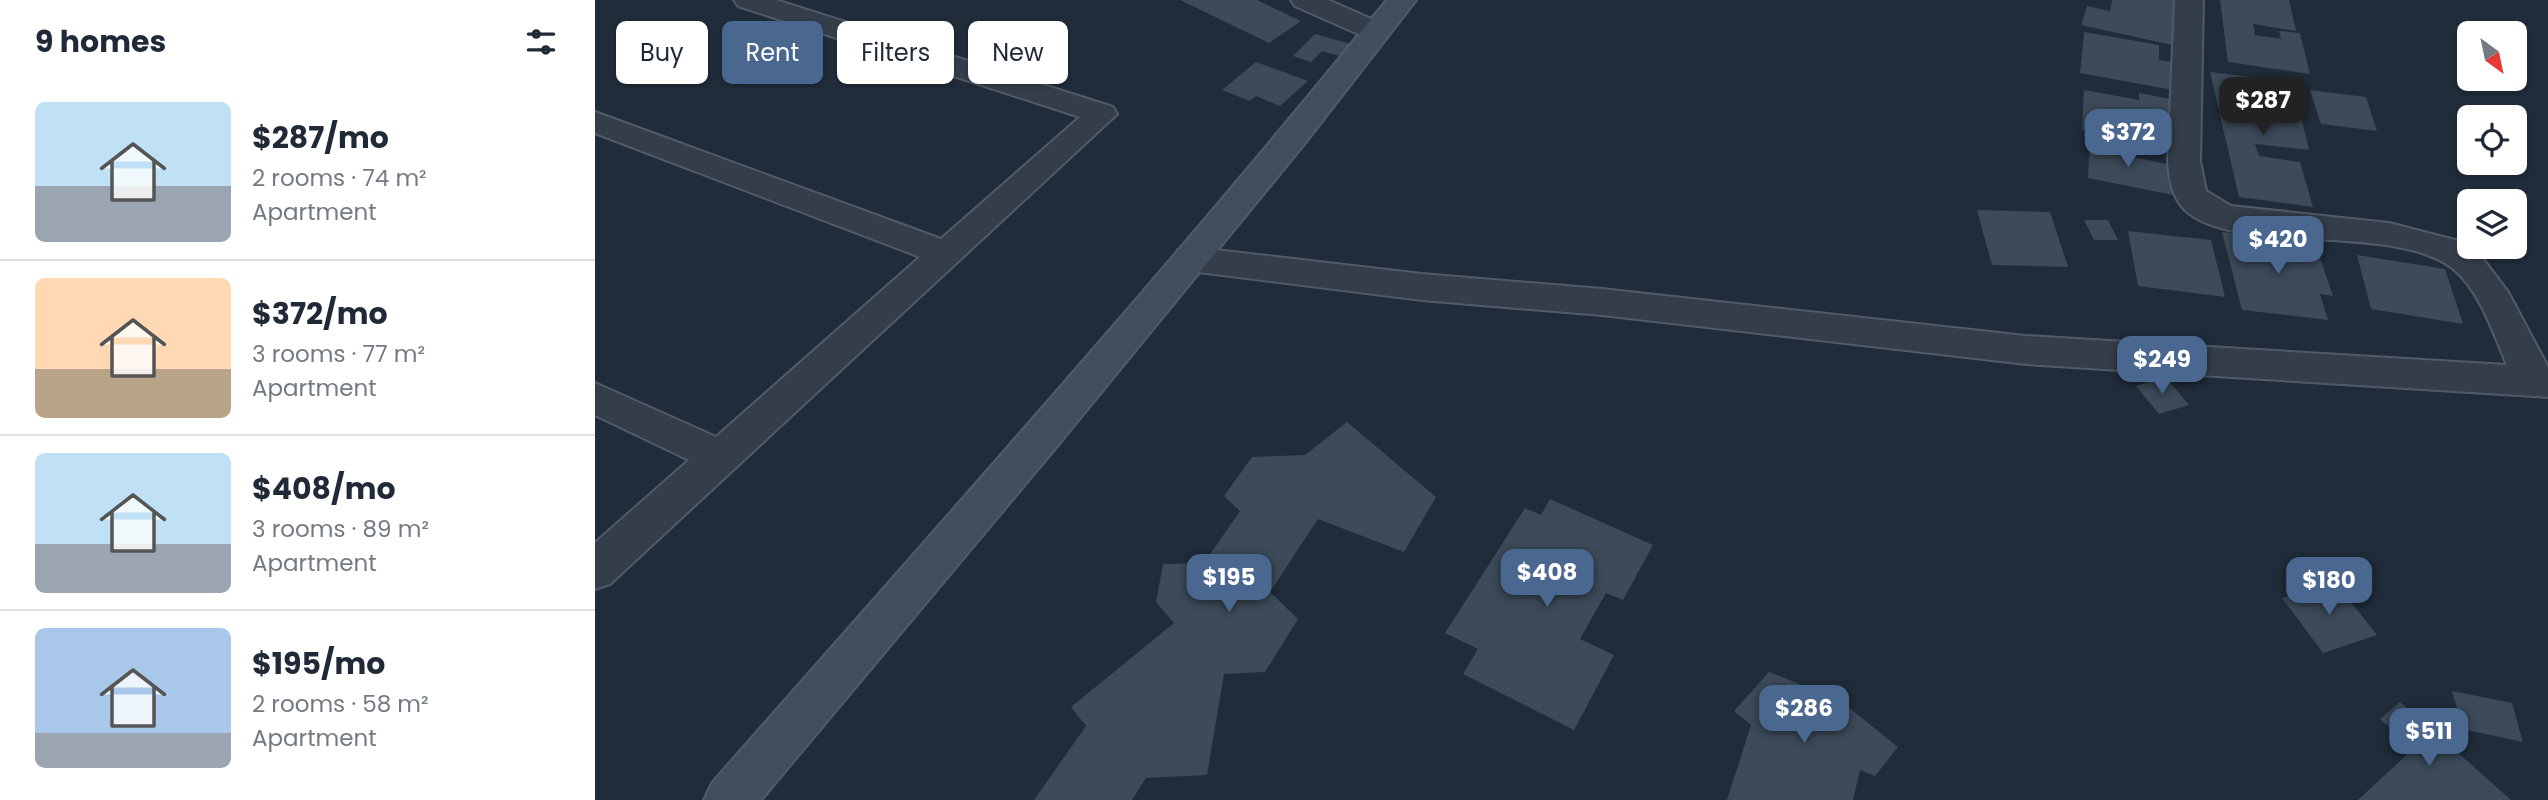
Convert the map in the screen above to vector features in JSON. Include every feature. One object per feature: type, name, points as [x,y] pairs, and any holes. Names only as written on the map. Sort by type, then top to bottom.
[{"type":"street","points":[[595,570],[1102,114],[748,0]]},
{"type":"street","points":[[1305,0],[1375,32]]},
{"type":"street","points":[[729,800],[1044,434],[1294,136],[1402,0]]},
{"type":"street","points":[[2189,0],[2184,161],[2185,185],[2190,197],[2203,208],[2229,217],[2413,239],[2453,251],[2467,261],[2483,281],[2541,382]]},
{"type":"street","points":[[595,122],[946,254]]},
{"type":"street","points":[[1189,258],[1422,287],[1602,302],[2025,349],[2541,382]]},
{"type":"street","points":[[595,398],[721,457]]},
{"type":"building","points":[[1180,0],[1257,0],[1301,21],[1269,43]]},
{"type":"building","points":[[2112,0],[2180,0],[2172,45],[2081,25],[2087,6],[2110,11]]},
{"type":"building","points":[[2220,0],[2289,0],[2296,31],[2253,24],[2255,35],[2281,39],[2279,31],[2300,33],[2310,74],[2228,62]]},
{"type":"building","points":[[2084,32],[2159,45],[2159,60],[2174,62],[2173,90],[2080,73]]},
{"type":"building","points":[[1315,34],[1351,44],[1340,56],[1322,51],[1311,62],[1293,56]]},
{"type":"building","points":[[1256,62],[1308,81],[1280,106],[1256,96],[1250,101],[1222,90]]},
{"type":"building","points":[[2210,72],[2293,82],[2309,150],[2255,144],[2259,156],[2300,162],[2313,207],[2239,197]]},
{"type":"building","points":[[2084,90],[2139,100],[2139,93],[2171,99],[2171,147],[2082,130]]},
{"type":"building","points":[[2310,90],[2366,97],[2377,131],[2321,124]]},
{"type":"building","points":[[2090,141],[2134,149],[2133,157],[2172,165],[2173,195],[2088,178]]},
{"type":"building","points":[[1977,210],[2050,212],[2068,267],[1992,265]]},
{"type":"building","points":[[2084,220],[2108,220],[2118,240],[2094,240]]},
{"type":"building","points":[[2128,231],[2211,240],[2225,297],[2138,286]]},
{"type":"building","points":[[2222,232],[2315,243],[2333,296],[2320,294],[2328,320],[2242,310]]},
{"type":"building","points":[[2357,255],[2445,269],[2463,324],[2371,309]]},
{"type":"building","points":[[2165,377],[2189,405],[2159,414],[2136,386]]},
{"type":"building","points":[[1347,422],[1436,497],[1404,552],[1318,519],[1270,592],[1298,619],[1265,672],[1224,674],[1207,775],[1146,778],[1132,800],[1034,800],[1086,726],[1071,707],[1174,623],[1156,602],[1163,564],[1204,563],[1240,511],[1224,496],[1252,457],[1305,455]]},
{"type":"building","points":[[1550,499],[1653,545],[1623,600],[1606,593],[1580,639],[1614,655],[1574,730],[1463,674],[1478,649],[1445,633],[1525,508],[1541,515]]},
{"type":"building","points":[[2335,582],[2377,635],[2323,653],[2282,598]]},
{"type":"building","points":[[1769,672],[1838,699],[1898,747],[1875,776],[1860,770],[1853,800],[1727,800],[1751,725],[1734,711]]},
{"type":"building","points":[[2452,691],[2512,703],[2523,742],[2463,729]]},
{"type":"building","points":[[2400,702],[2511,800],[2358,800],[2413,749],[2380,719]]}]
